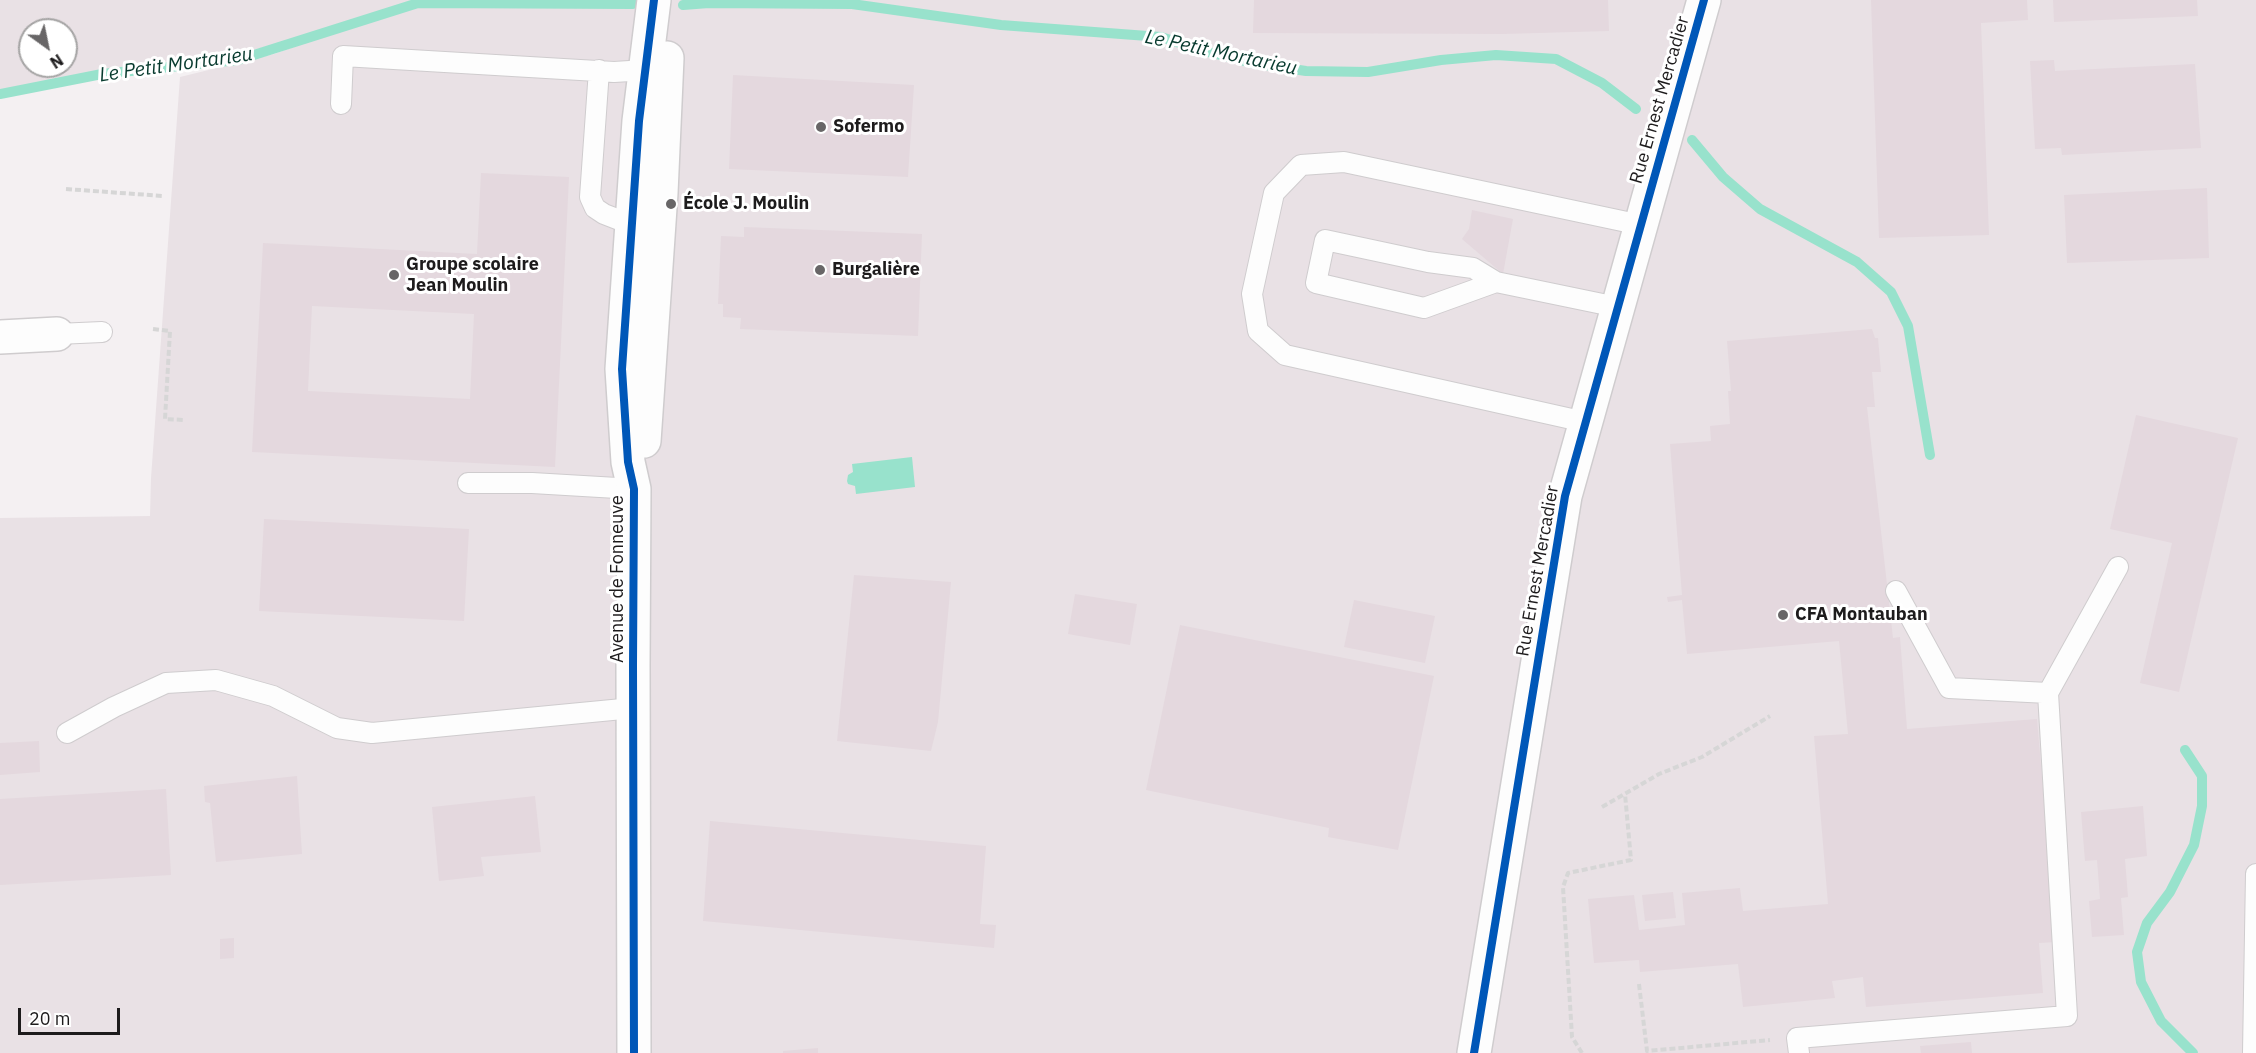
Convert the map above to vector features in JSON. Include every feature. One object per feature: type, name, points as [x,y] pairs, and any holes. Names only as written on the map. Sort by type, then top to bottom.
[{"type":"street","name":"Avenue de Fonneuve","points":[[634,1053],[634,489],[628,462],[622,369],[639,121],[654,0]]},
{"type":"street","name":"Avenue de Fonneuve","points":[[634,489],[643,454],[661,193],[669,0]]},
{"type":"street","name":"Rue Ernest Mercadier","points":[[1474,1053],[1565,496],[1704,0]]},
{"type":"street","points":[[0,337],[57,334]]},
{"type":"lane","points":[[341,104],[343,56],[599,70],[646,70]]},
{"type":"lane","points":[[599,70],[590,197],[595,208],[604,214],[622,221],[632,220],[652,315]]},
{"type":"lane","points":[[1585,422],[1285,355],[1258,331],[1252,294],[1274,193],[1301,165],[1344,162],[1641,225]]},
{"type":"lane","points":[[1496,282],[1424,308],[1316,283],[1325,240],[1428,262],[1473,268],[1496,282],[1617,308]]},
{"type":"lane","points":[[57,334],[102,332]]},
{"type":"lane","points":[[468,483],[532,483],[634,489]]},
{"type":"lane","points":[[1798,1046],[2067,1016],[2048,693],[2118,567]]},
{"type":"lane","points":[[1896,591],[1949,688],[2048,693]]},
{"type":"lane","points":[[67,733],[114,707],[166,683],[216,680],[273,696],[337,728],[372,733],[633,708]]},
{"type":"lane","points":[[2253,1053],[2256,874]]},
{"type":"path","points":[[66,189],[163,196]]},
{"type":"path","points":[[153,330],[170,331],[165,419],[185,420]]},
{"type":"path","points":[[1602,807],[1659,774],[1702,757],[1770,716]]},
{"type":"path","points":[[1582,1053],[1572,1036],[1563,887],[1568,873],[1631,860],[1625,794]]},
{"type":"path","points":[[1640,984],[1647,1051],[1798,1046]]},
{"type":"shaded area","points":[[0,0],[2256,0],[2256,1053],[0,1053],[0,518],[150,516],[180,77],[274,54],[380,17],[226,57],[102,74],[0,96]]},
{"type":"shaded area","points":[[912,457],[915,487],[856,494],[855,486],[848,484],[848,475],[853,472],[852,464]]},
{"type":"building","points":[[1254,0],[1608,0],[1609,31],[1503,34],[1253,33]]},
{"type":"building","points":[[1871,0],[2027,0],[2028,20],[1981,23],[1989,235],[1879,238]]},
{"type":"building","points":[[2053,0],[2197,0],[2198,16],[2054,22]]},
{"type":"building","points":[[2054,60],[2055,71],[2195,64],[2201,148],[2062,155],[2061,148],[2035,149],[2030,61]]},
{"type":"building","name":"Sofermo","points":[[733,75],[914,85],[908,177],[729,169]]},
{"type":"building","points":[[481,173],[569,177],[555,467],[252,452],[263,243],[477,254]],"holes":[[[312,306],[474,314],[470,399],[308,391]]]},
{"type":"building","points":[[2207,188],[2209,258],[2067,263],[2064,195]]},
{"type":"building","points":[[1472,210],[1513,219],[1503,274],[1462,239],[1469,229]]},
{"type":"building","name":"Burgalière","points":[[744,227],[922,234],[918,336],[740,329],[741,318],[723,317],[723,304],[718,304],[721,236],[744,237]]},
{"type":"building","points":[[1872,329],[1875,338],[1878,338],[1881,372],[1872,372],[1875,407],[1867,407],[1893,638],[1900,637],[1907,729],[2037,719],[2056,942],[2039,943],[2043,993],[1866,1007],[1863,977],[1832,981],[1835,998],[1743,1007],[1738,964],[1640,972],[1639,960],[1594,963],[1588,899],[1634,895],[1639,930],[1685,925],[1682,893],[1740,888],[1743,911],[1828,904],[1814,736],[1848,734],[1839,641],[1687,654],[1682,600],[1668,602],[1667,597],[1682,595],[1670,444],[1711,441],[1710,426],[1730,424],[1728,391],[1731,391],[1727,341]]},
{"type":"building","points":[[2136,415],[2238,438],[2179,692],[2140,683],[2172,543],[2110,529]]},
{"type":"building","points":[[264,519],[469,529],[464,621],[259,611]]},
{"type":"building","points":[[854,575],[951,582],[938,722],[931,751],[837,741]]},
{"type":"building","points":[[1075,594],[1137,604],[1130,645],[1068,634]]},
{"type":"building","points":[[1354,600],[1435,616],[1425,663],[1344,647]]},
{"type":"building","points":[[1180,625],[1434,676],[1398,850],[1328,837],[1329,828],[1146,790]]},
{"type":"building","points":[[39,741],[40,772],[0,775],[0,743]]},
{"type":"building","points":[[297,776],[302,854],[216,862],[210,803],[205,802],[204,786]]},
{"type":"building","points":[[166,789],[171,875],[0,885],[0,799]]},
{"type":"building","points":[[535,796],[541,852],[481,857],[484,876],[439,881],[432,807]]},
{"type":"building","points":[[2143,806],[2147,856],[2125,859],[2128,897],[2121,898],[2124,935],[2092,937],[2089,901],[2100,899],[2097,860],[2085,861],[2081,812]]},
{"type":"building","points":[[710,821],[986,846],[980,924],[996,925],[994,948],[703,921]]},
{"type":"building","points":[[1673,892],[1676,918],[1645,921],[1642,895]]},
{"type":"building","points":[[234,938],[234,958],[220,959],[220,939]]},
{"type":"building","points":[[1971,1042],[1972,1053],[1921,1053],[1920,1046]]},
{"type":"building","points":[[818,1048],[818,1053],[783,1053],[783,1051]]},
{"type":"waterway","name":"Le Petit Mortarieu","points":[[0,94],[102,74],[238,60],[418,3],[633,4]]},
{"type":"waterway","name":"Le Petit Mortarieu","points":[[683,5],[709,3],[852,4],[1001,25],[1161,37],[1252,63],[1306,71],[1368,72],[1441,60],[1496,55],[1556,59],[1602,83],[1636,109]]},
{"type":"waterway","name":"Le Petit Mortarieu","points":[[1692,140],[1723,177],[1760,209],[1857,262],[1891,292],[1908,326],[1930,455]]},
{"type":"waterway","name":"Le Petit Mortarieu","points":[[2185,750],[2202,776],[2202,806],[2194,845],[2170,892],[2147,923],[2137,952],[2141,982],[2161,1021],[2193,1053]]},
{"type":"cycle path","points":[[634,1053],[634,489],[628,462],[622,369],[639,121],[654,0]]},
{"type":"cycle path","points":[[1474,1053],[1565,496],[1704,0]]},
{"type":"place","name":"Sofermo","points":[[821,127]]},
{"type":"place","name":"École J. Moulin","points":[[671,204]]},
{"type":"place","name":"Burgalière","points":[[820,270]]},
{"type":"place","name":"Groupe scolaire Jean Moulin","points":[[394,275]]},
{"type":"place","name":"CFA Montauban","points":[[1783,615]]}]
